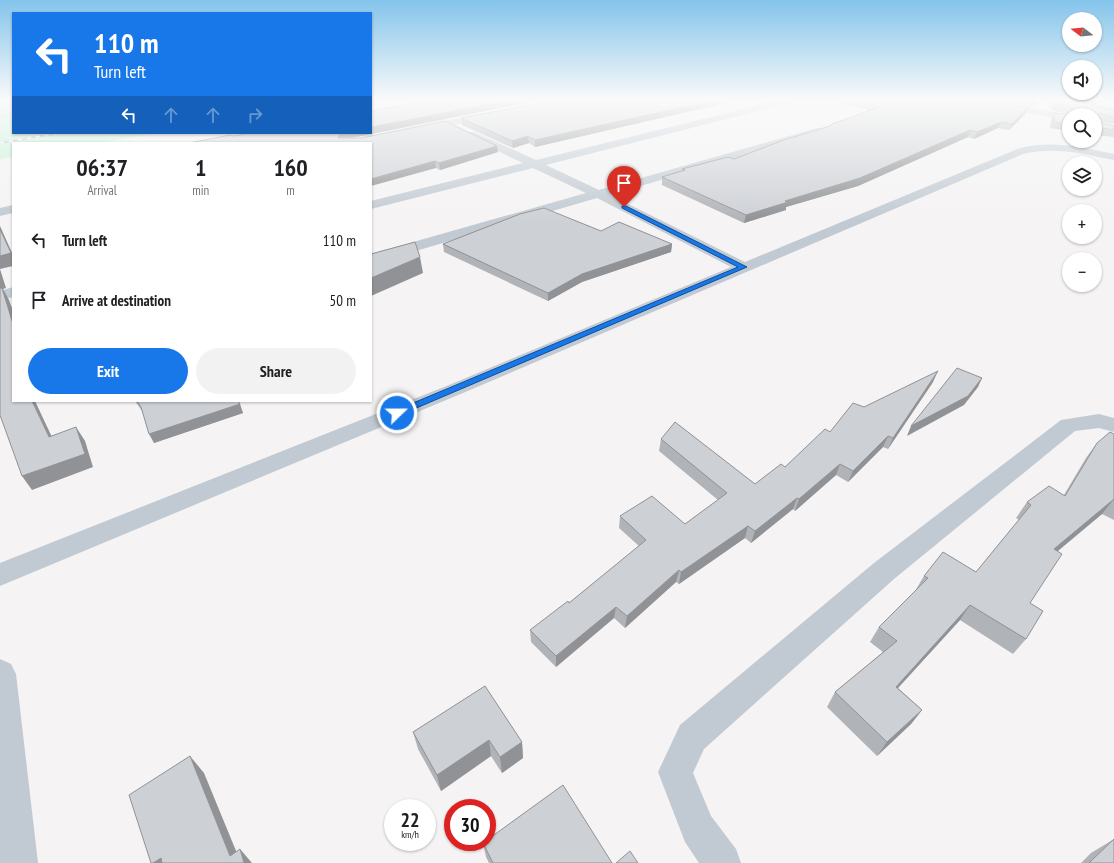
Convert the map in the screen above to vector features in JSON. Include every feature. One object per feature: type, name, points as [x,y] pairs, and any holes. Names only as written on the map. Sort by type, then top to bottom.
[{"type":"street","points":[[487,141],[537,164],[743,267]]},
{"type":"street","points":[[372,205],[622,141]]},
{"type":"street","points":[[372,259],[781,141]]},
{"type":"street","points":[[0,575],[456,389],[1019,152],[1040,147],[1053,147],[1108,152]]},
{"type":"street","points":[[0,212],[12,209]]},
{"type":"street","points":[[0,296],[12,292]]},
{"type":"street","points":[[722,863],[698,829],[675,772],[692,737],[884,571],[1069,424],[1100,421],[1114,425]]},
{"type":"street","points":[[0,674],[19,863]]},
{"type":"green space","points":[[0,141],[109,141],[12,142],[12,157],[0,159]]},
{"type":"building","points":[[487,141],[497,146],[439,163],[435,161],[372,179],[372,142],[194,142]]},
{"type":"building","points":[[780,141],[944,141],[860,178],[785,201],[788,202],[746,215],[662,177],[685,170],[682,169],[728,157],[734,159]]},
{"type":"building","points":[[544,208],[601,231],[619,222],[672,244],[582,274],[548,293],[443,244],[520,214]]},
{"type":"building","points":[[0,229],[11,253],[0,256]]},
{"type":"building","points":[[415,242],[420,257],[372,278],[372,254]]},
{"type":"building","points":[[0,288],[2,288],[12,321],[12,402],[32,402],[49,437],[76,427],[85,454],[22,476],[0,415]]},
{"type":"building","points":[[957,368],[982,378],[968,396],[911,426]]},
{"type":"building","points":[[938,371],[893,438],[888,436],[853,471],[840,464],[799,499],[797,498],[755,531],[748,526],[681,572],[679,570],[627,616],[616,607],[556,656],[530,630],[568,601],[569,603],[646,540],[620,516],[652,496],[685,524],[727,493],[661,439],[675,422],[755,484],[781,464],[785,467],[825,429],[830,432],[853,403],[864,407]]},
{"type":"building","points":[[138,402],[239,402],[240,404],[149,434],[141,407]]},
{"type":"building","points":[[1110,432],[1114,434],[1114,499],[1054,549],[1062,554],[1030,603],[1043,611],[1026,639],[970,605],[896,687],[922,710],[887,742],[835,692],[897,641],[879,627],[928,578],[924,576],[943,552],[976,572],[1031,505],[1027,502],[1049,486],[1065,496],[1097,443]]},
{"type":"building","points":[[485,686],[522,742],[500,757],[489,740],[437,775],[413,732]]},
{"type":"building","points":[[190,756],[230,856],[240,849],[244,863],[162,863],[161,858],[151,863],[129,795]]},
{"type":"building","points":[[563,785],[612,863],[493,863],[487,851],[496,851],[496,833]]},
{"type":"building","points":[[1114,839],[1114,863],[1089,863]]},
{"type":"building","points":[[630,851],[638,863],[616,863]]},
{"type":"railway","points":[[0,143],[10,141]]},
{"type":"route","points":[[397,413],[743,267],[624,207]]}]
